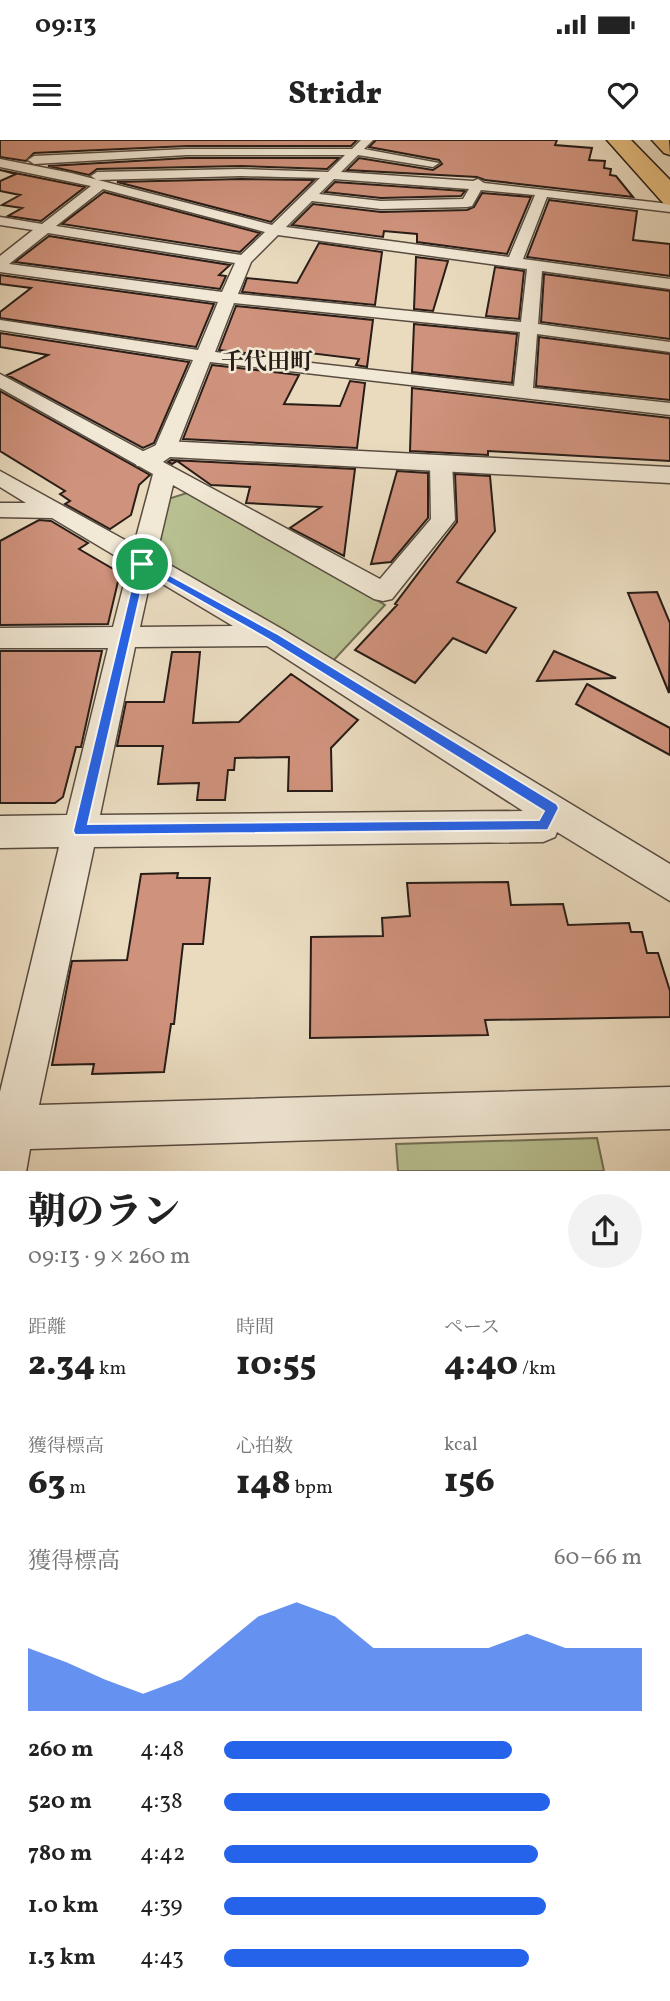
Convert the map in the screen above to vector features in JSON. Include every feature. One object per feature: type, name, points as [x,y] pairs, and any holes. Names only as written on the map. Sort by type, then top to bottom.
[{"type":"main road","points":[[615,140],[666,193]]},
{"type":"main road","points":[[624,140],[666,193]]},
{"type":"main road","points":[[642,140],[670,168]]},
{"type":"main road","points":[[660,140],[670,150]]},
{"type":"street","points":[[0,265],[100,180],[109,140]]},
{"type":"street","points":[[288,140],[328,152]]},
{"type":"street","points":[[0,162],[106,155],[328,152],[359,148],[448,165]]},
{"type":"street","points":[[3,1171],[6,1128],[80,831],[142,564],[159,460],[244,260],[359,148]]},
{"type":"street","points":[[0,162],[71,177],[100,180],[275,230],[670,284]]},
{"type":"street","points":[[100,180],[213,171],[334,173],[478,183],[670,208]]},
{"type":"street","points":[[19,182],[71,177]]},
{"type":"street","points":[[311,197],[381,205],[467,203],[478,183]]},
{"type":"street","points":[[632,185],[666,193]]},
{"type":"street","points":[[514,263],[543,191]]},
{"type":"street","points":[[0,221],[244,260]]},
{"type":"street","points":[[0,265],[228,298],[529,328],[670,347]]},
{"type":"street","points":[[523,393],[535,266]]},
{"type":"street","points":[[0,325],[203,356],[670,409]]},
{"type":"street","points":[[0,380],[159,460],[383,592],[443,520],[441,463]]},
{"type":"street","points":[[0,402],[21,391]]},
{"type":"street","points":[[159,460],[441,463],[670,475]]},
{"type":"street","points":[[0,478],[142,564],[272,636],[670,884]]},
{"type":"street","points":[[0,510],[55,511]]},
{"type":"street","points":[[0,638],[272,636]]},
{"type":"street","points":[[0,832],[543,826],[552,808]]},
{"type":"street","points":[[6,1128],[670,1108]]},
{"type":"green space","points":[[190,492],[385,605],[332,662],[163,565],[155,553],[168,499]]},
{"type":"green space","points":[[597,1138],[604,1171],[398,1171],[396,1144]]},
{"type":"building","points":[[0,140],[357,140],[351,146],[187,146],[34,153],[26,161],[0,157]]},
{"type":"building","points":[[376,140],[557,140],[555,145],[592,148],[589,160],[605,161],[604,168],[611,169],[610,175],[616,176],[633,197],[477,177],[347,170],[359,158],[433,170],[442,164],[439,160],[369,147]]},
{"type":"building","points":[[187,158],[339,158],[327,169],[241,166],[97,169],[89,175],[48,166]]},
{"type":"building","points":[[0,170],[85,187],[41,221],[8,216],[22,208],[2,205],[20,195],[0,191],[0,181],[16,174]]},
{"type":"building","points":[[314,180],[271,222],[117,182]]},
{"type":"building","points":[[335,182],[465,191],[461,196],[381,198],[325,192]]},
{"type":"building","points":[[104,192],[260,233],[240,252],[62,224]]},
{"type":"building","points":[[482,193],[531,197],[507,254],[417,242],[417,234],[384,231],[383,237],[292,225],[313,204],[381,212],[467,210],[474,207]]},
{"type":"building","points":[[549,200],[637,211],[633,240],[670,244],[670,276],[527,257]]},
{"type":"building","points":[[49,236],[230,265],[219,275],[226,276],[220,289],[15,262]]},
{"type":"building","points":[[319,243],[382,252],[375,305],[242,292],[247,278],[297,283]]},
{"type":"building","points":[[416,257],[448,261],[433,311],[414,309]]},
{"type":"building","points":[[495,267],[524,271],[519,319],[486,316]]},
{"type":"building","points":[[544,274],[670,291],[670,339],[541,322]]},
{"type":"building","points":[[0,275],[214,304],[196,347],[0,318],[0,312],[31,288],[0,284]]},
{"type":"building","points":[[236,306],[373,320],[367,367],[356,365],[359,359],[310,353],[307,360],[219,350]]},
{"type":"building","points":[[414,324],[517,334],[512,383],[412,372]]},
{"type":"building","points":[[0,333],[189,362],[154,443],[143,448],[7,375],[48,355],[0,347]]},
{"type":"building","points":[[539,337],[670,354],[670,400],[536,386]]},
{"type":"building","points":[[212,365],[299,375],[284,404],[340,406],[350,381],[365,383],[357,448],[183,439]]},
{"type":"building","points":[[412,388],[670,418],[670,461],[488,451],[488,455],[410,451]]},
{"type":"building","points":[[0,391],[150,475],[139,485],[131,515],[110,529],[65,504],[70,501],[60,494],[65,491],[0,451]]},
{"type":"building","points":[[171,460],[355,469],[344,556],[290,528],[321,507],[246,503],[250,487],[211,485],[177,461],[172,464],[168,462]]},
{"type":"building","points":[[397,471],[428,473],[428,518],[391,562],[371,564]]},
{"type":"building","points":[[455,474],[490,476],[495,531],[457,582],[516,608],[486,653],[453,638],[415,683],[355,650],[397,605],[395,604],[457,522]]},
{"type":"building","points":[[39,520],[51,521],[88,543],[79,549],[120,573],[108,624],[0,625],[0,541]]},
{"type":"building","points":[[657,592],[670,623],[669,693],[628,593]]},
{"type":"building","points":[[0,651],[102,651],[81,747],[76,747],[63,797],[55,803],[0,803]]},
{"type":"building","points":[[554,651],[616,678],[537,681]]},
{"type":"building","points":[[172,652],[200,652],[193,723],[239,722],[291,674],[358,720],[331,748],[332,791],[288,791],[289,757],[235,758],[234,770],[228,770],[225,800],[197,800],[199,783],[158,784],[163,746],[117,746],[126,702],[164,702]]},
{"type":"building","points":[[587,684],[670,728],[670,755],[576,704]]},
{"type":"building","points":[[178,873],[177,878],[210,878],[203,944],[183,944],[174,1024],[171,1024],[164,1072],[92,1074],[94,1064],[52,1065],[72,961],[127,960],[141,874]]},
{"type":"building","points":[[508,882],[511,905],[563,904],[568,925],[629,923],[631,932],[642,932],[647,953],[658,953],[670,991],[670,1017],[485,1020],[488,1035],[310,1038],[311,937],[383,936],[382,918],[410,916],[407,883]]},
{"type":"district","name":"千代田町","points":[[267,361]]},
{"type":"route","points":[[142,564],[272,636],[552,808],[543,826],[80,831],[142,564]]}]
